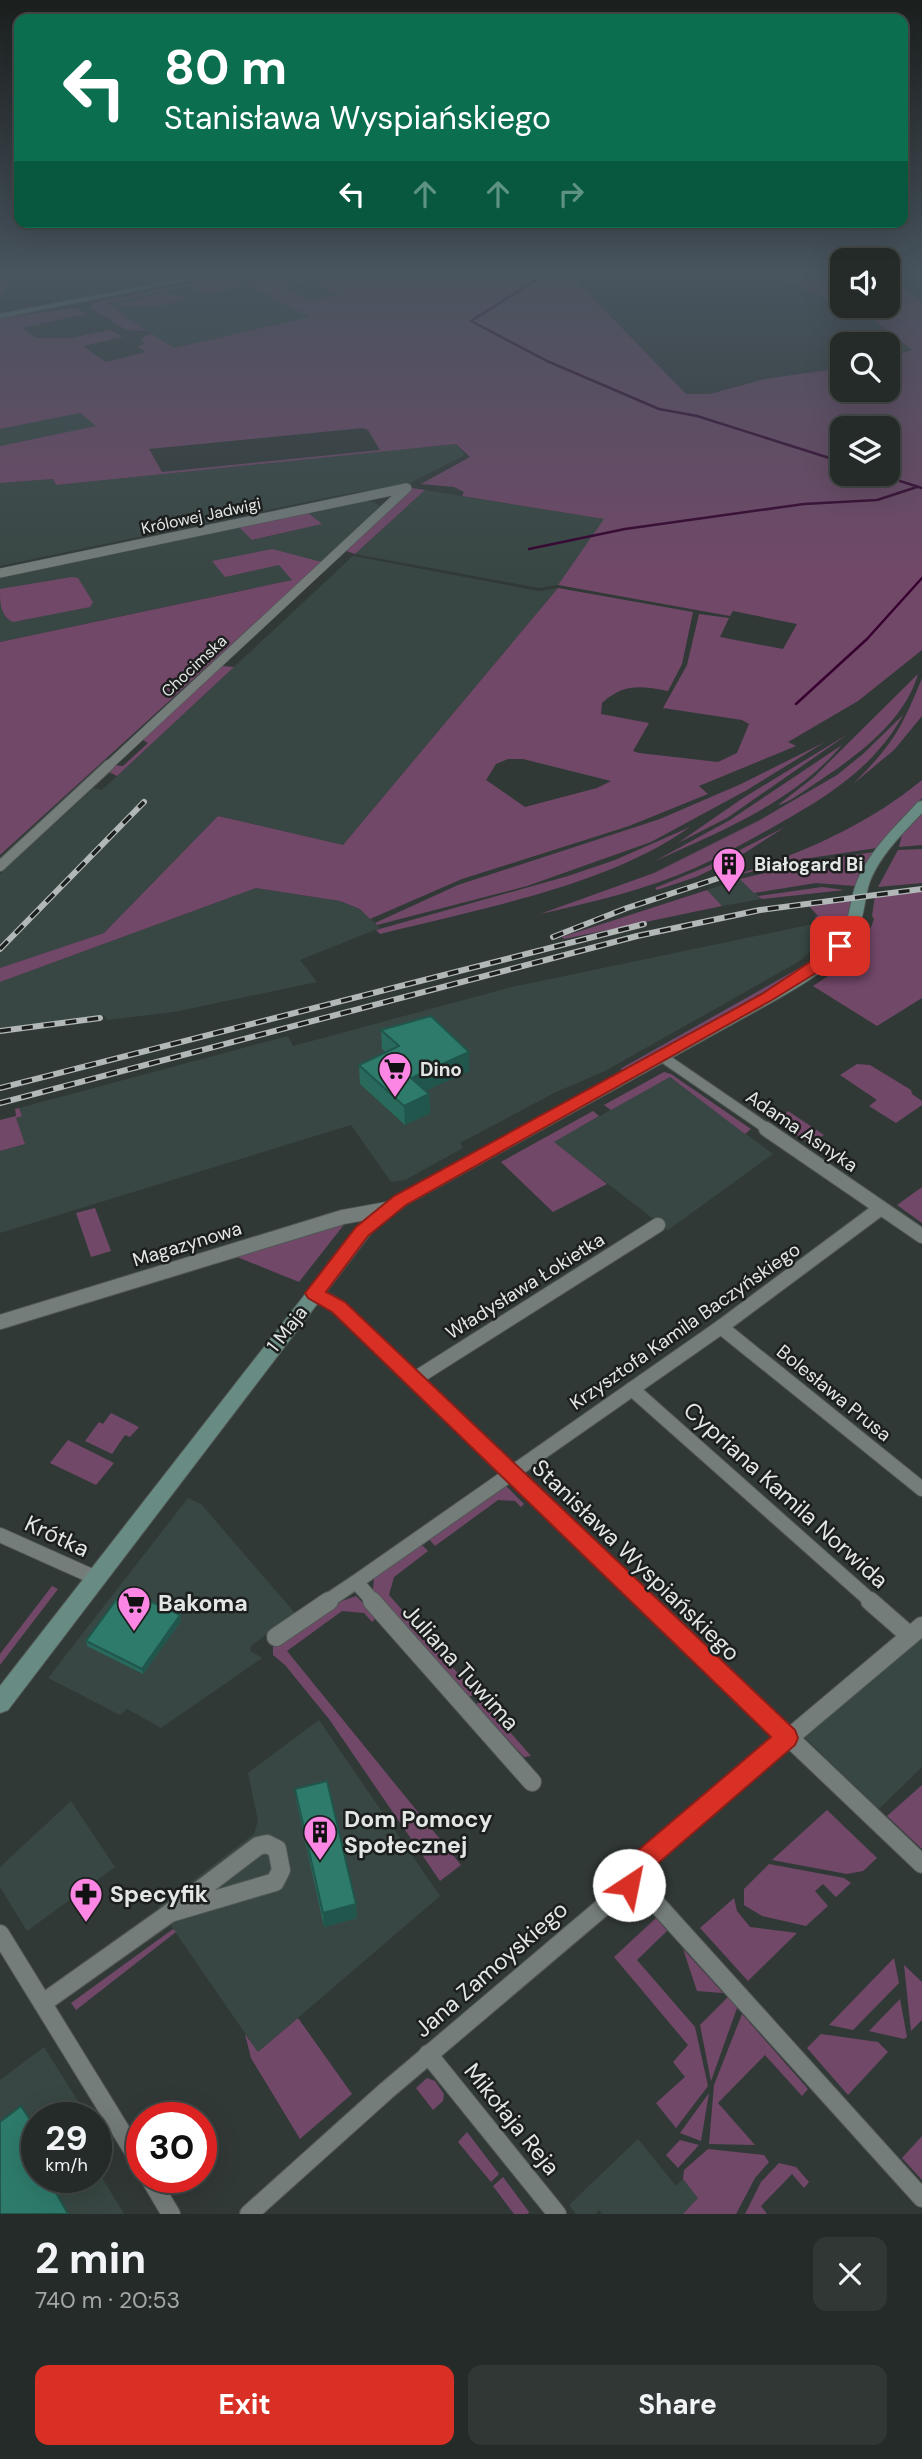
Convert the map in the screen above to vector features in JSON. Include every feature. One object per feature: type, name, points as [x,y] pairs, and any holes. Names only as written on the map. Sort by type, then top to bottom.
[{"type":"street","name":"Królowej Jadwigi","points":[[0,573],[407,488]]},
{"type":"street","name":"Chocimska","points":[[0,866],[407,488]]},
{"type":"street","points":[[370,495],[388,505]]},
{"type":"street","name":"1 Maja","points":[[0,1703],[362,1231],[387,1209],[787,985],[834,952],[853,926],[862,883],[869,869],[882,849],[922,805]]},
{"type":"street","name":"Adama Asnyka","points":[[662,1056],[922,1236]]},
{"type":"street","name":"Krzysztofa Kamila Baczyńskiego","points":[[509,1472],[721,1327],[881,1208]]},
{"type":"street","name":"Magazynowa","points":[[0,1322],[343,1217],[387,1209]]},
{"type":"street","name":"Władysława Łokietka","points":[[413,1380],[658,1225]]},
{"type":"street","name":"Stanisława Wyspiańskiego","points":[[314,1293],[337,1306],[922,1864]]},
{"type":"street","name":"Bolesława Prusa","points":[[721,1327],[922,1489]]},
{"type":"street","name":"Cypriana Kamila Norwida","points":[[632,1389],[916,1631]]},
{"type":"street","points":[[276,1637],[509,1472]]},
{"type":"street","name":"Krótka","points":[[0,1535],[96,1578]]},
{"type":"street","name":"Juliana Tuwima","points":[[356,1582],[532,1782]]},
{"type":"street","name":"Jana Zamoyskiego","points":[[249,2214],[428,2054],[629,1885],[630,1872],[916,1631]]},
{"type":"street","points":[[43,2003],[170,1913],[258,1846],[267,1844],[277,1849],[281,1870],[275,1882],[170,1913]]},
{"type":"street","points":[[629,1885],[644,1890],[653,1899],[922,2198]]},
{"type":"street","points":[[0,1934],[126,2139]]},
{"type":"street","name":"Mikołaja Reja","points":[[428,2054],[557,2214]]},
{"type":"street","points":[[159,2193],[171,2214]]},
{"type":"shaded area","points":[[0,373],[666,373],[686,394],[710,394],[765,379],[805,373],[830,373],[830,402],[900,402],[900,373],[922,373],[922,650],[858,701],[788,742],[796,746],[699,786],[708,794],[629,826],[462,879],[370,919],[360,909],[340,901],[256,888],[0,982],[0,968],[104,933],[218,816],[343,845],[558,588],[693,612],[682,664],[668,691],[649,688],[625,689],[602,703],[601,714],[649,723],[633,751],[639,753],[718,762],[737,753],[749,724],[742,720],[663,708],[687,665],[699,614],[729,618],[720,637],[783,649],[797,624],[733,611],[730,616],[558,585],[604,519],[462,496],[464,492],[454,487],[421,484],[470,457],[456,444],[56,485],[53,479],[0,483],[0,446],[96,426],[80,413],[0,429]],"holes":[[[363,428],[368,430],[380,450],[162,472],[149,449]],[[508,759],[523,759],[611,781],[597,788],[525,807],[486,780],[496,764]]]},
{"type":"shaded area","points":[[80,413],[96,426],[0,446],[0,429]]},
{"type":"shaded area","points":[[456,444],[465,455],[408,484],[334,496],[0,566],[0,483],[53,479],[56,485]]},
{"type":"shaded area","points":[[412,488],[425,490],[355,554],[346,551]]},
{"type":"shaded area","points":[[425,490],[605,519],[558,585],[539,588],[355,554]]},
{"type":"shaded area","points":[[359,500],[374,502],[380,506],[306,577],[0,642],[0,575],[237,525],[253,540],[322,524],[306,511]]},
{"type":"shaded area","points":[[306,511],[322,524],[252,540],[237,525]]},
{"type":"shaded area","points":[[272,549],[322,562],[0,855],[0,642],[292,580],[279,565],[225,577],[212,561]]},
{"type":"shaded area","points":[[353,556],[539,591],[558,588],[343,845],[218,816],[104,933],[0,968],[0,874],[94,788],[102,790]]},
{"type":"shaded area","points":[[78,578],[93,602],[90,607],[13,622],[5,616],[0,589]]},
{"type":"shaded area","points":[[222,666],[234,667],[117,776],[109,772],[113,765],[123,766],[148,743],[141,739]]},
{"type":"shaded area","points":[[918,674],[901,709],[874,739],[794,798],[778,805],[814,777]]},
{"type":"shaded area","points":[[922,678],[922,716],[894,750],[853,784],[895,736]]},
{"type":"shaded area","points":[[903,715],[879,749],[850,778],[816,801],[717,858],[657,883],[540,914],[654,873],[760,820],[837,775]]},
{"type":"shaded area","points":[[848,734],[727,818],[678,843],[743,798]]},
{"type":"shaded area","points":[[825,742],[747,790],[651,842],[527,886],[377,925],[375,923],[458,885],[660,819],[741,784]]},
{"type":"shaded area","points":[[842,745],[802,783],[779,799],[731,826],[655,861],[730,820]]},
{"type":"shaded area","points":[[922,780],[922,798],[877,848],[810,858],[733,876],[784,858],[856,825]]},
{"type":"shaded area","points":[[922,814],[922,845],[899,847],[902,835]]},
{"type":"shaded area","points":[[690,827],[621,865],[583,880],[502,904],[380,934],[376,930],[568,876],[615,860]]},
{"type":"shaded area","points":[[785,827],[740,856],[696,877],[657,890],[655,888],[708,866]]},
{"type":"shaded area","points":[[922,849],[922,883],[878,887],[898,850]]},
{"type":"shaded area","points":[[874,852],[855,886],[816,883],[754,893],[740,879],[821,860]]},
{"type":"shaded area","points":[[740,879],[762,899],[722,906],[707,890]]},
{"type":"shaded area","points":[[822,887],[845,890],[762,899],[758,896]]},
{"type":"shaded area","points":[[256,888],[340,901],[360,909],[380,928],[300,960],[317,982],[174,1012],[107,1020],[104,1015],[44,1025],[0,1028],[0,982]]},
{"type":"shaded area","points":[[707,890],[722,906],[564,939],[562,937]]},
{"type":"shaded area","points":[[922,891],[922,998],[877,1026],[813,986],[842,966],[864,940],[874,919],[872,916],[875,896]]},
{"type":"shaded area","points":[[853,898],[848,921],[838,920],[827,938],[813,924],[819,923],[815,917],[818,916],[808,905]]},
{"type":"shaded area","points":[[813,924],[827,938],[798,962],[605,1071],[554,1093],[460,1143],[463,1148],[405,1180],[391,1182],[351,1125],[0,1233],[0,1151],[25,1144],[16,1118],[22,1116],[19,1108],[288,1036],[293,1046],[512,987]]},
{"type":"shaded area","points":[[841,930],[843,932],[828,951],[794,975],[625,1070],[620,1069],[803,966],[825,949]]},
{"type":"shaded area","points":[[857,1064],[870,1065],[911,1090],[912,1094],[922,1101],[922,1105],[896,1123],[869,1106],[877,1100],[840,1075]]},
{"type":"shaded area","points":[[664,1072],[671,1074],[751,1129],[745,1134],[670,1077],[611,1110],[604,1105]]},
{"type":"shaded area","points":[[670,1077],[773,1154],[668,1230],[553,1142]]},
{"type":"shaded area","points":[[19,1108],[22,1116],[16,1118],[25,1144],[0,1151],[0,1120],[16,1116],[15,1109]]},
{"type":"shaded area","points":[[593,1111],[599,1116],[554,1142],[607,1184],[553,1212],[501,1162]]},
{"type":"shaded area","points":[[788,1111],[824,1135],[810,1144],[778,1122]]},
{"type":"shaded area","points":[[922,1187],[922,1223],[897,1205]]},
{"type":"shaded area","points":[[95,1208],[111,1251],[91,1257],[76,1213]]},
{"type":"shaded area","points":[[346,1222],[299,1282],[237,1257]]},
{"type":"shaded area","points":[[111,1413],[139,1427],[130,1437],[125,1435],[112,1454],[85,1441],[99,1422],[103,1424]]},
{"type":"shaded area","points":[[68,1440],[114,1463],[96,1485],[50,1463]]},
{"type":"shaded area","points":[[506,1486],[524,1504],[521,1507],[515,1501],[498,1500],[435,1546],[428,1538]]},
{"type":"shaded area","points":[[188,1498],[201,1504],[295,1613],[251,1646],[250,1651],[262,1658],[161,1728],[127,1709],[120,1715],[48,1678]]},
{"type":"shaded area","points":[[421,1544],[428,1551],[394,1577],[389,1595],[476,1694],[469,1697],[373,1590],[374,1578]]},
{"type":"shaded area","points":[[52,1586],[58,1589],[0,1665],[0,1654]]},
{"type":"shaded area","points":[[356,1596],[377,1617],[372,1622],[364,1613],[342,1611],[287,1651],[461,1865],[440,1881],[329,1719],[285,1665],[273,1655],[273,1646],[342,1601]]},
{"type":"shaded area","points":[[922,1638],[922,1767],[879,1809],[802,1735]]},
{"type":"shaded area","points":[[481,1699],[531,1756],[524,1757],[476,1705]]},
{"type":"shaded area","points":[[319,1720],[440,1896],[258,2052],[158,1907],[254,1834],[258,1821],[248,1773]]},
{"type":"shaded area","points":[[922,1785],[922,1849],[887,1816]]},
{"type":"shaded area","points":[[71,1801],[115,1867],[27,1931],[0,1887],[0,1867]]},
{"type":"shaded area","points":[[827,1810],[877,1858],[863,1871],[847,1874],[772,1860]]},
{"type":"shaded area","points":[[769,1864],[844,1878],[851,1883],[836,1897],[823,1884],[815,1891],[828,1906],[806,1926],[762,1916],[744,1905],[744,1889]]},
{"type":"shaded area","points":[[734,1898],[737,1911],[750,1927],[797,1933],[748,1981],[700,1928]]},
{"type":"shaded area","points":[[656,1918],[667,1931],[637,1960],[695,2027],[708,2086],[676,2128],[656,2103],[685,2077],[673,2062],[688,2045],[614,1957]]},
{"type":"shaded area","points":[[173,1929],[176,1932],[76,2010],[71,2003]]},
{"type":"shaded area","points":[[683,1949],[723,1993],[697,1991]]},
{"type":"shaded area","points":[[894,1958],[899,1983],[853,2030],[829,2025]]},
{"type":"shaded area","points":[[904,1965],[922,1982],[922,2020],[911,2031]]},
{"type":"shaded area","points":[[728,1997],[737,2008],[711,2081],[700,2025]]},
{"type":"shaded area","points":[[900,1999],[907,2037],[904,2039],[869,2031]]},
{"type":"shaded area","points":[[742,2014],[808,2089],[802,2096],[765,2055],[718,2103],[755,2145],[709,2144],[714,2085]]},
{"type":"shaded area","points":[[298,2018],[352,2094],[300,2139],[251,2058],[245,2034],[258,2052]]},
{"type":"shaded area","points":[[821,2034],[878,2042],[888,2052],[848,2095],[807,2048]]},
{"type":"shaded area","points":[[44,2047],[78,2101],[21,2102],[21,2193],[111,2193],[124,2214],[0,2214],[0,2080]]},
{"type":"shaded area","points":[[427,2078],[435,2081],[444,2094],[443,2101],[433,2110],[416,2088]]},
{"type":"shaded area","points":[[709,2093],[701,2141],[680,2133]]},
{"type":"shaded area","points":[[467,2132],[499,2174],[491,2182],[458,2142]]},
{"type":"shaded area","points":[[922,2136],[922,2180],[902,2158]]},
{"type":"shaded area","points":[[638,2139],[676,2186],[683,2179],[699,2198],[683,2214],[602,2214],[599,2210],[595,2214],[576,2214],[569,2205]]},
{"type":"shaded area","points":[[680,2140],[699,2145],[678,2168],[666,2155]]},
{"type":"shaded area","points":[[708,2149],[764,2155],[769,2162],[755,2178],[736,2214],[683,2214],[698,2198],[683,2179],[684,2170]]},
{"type":"shaded area","points":[[779,2163],[796,2167],[809,2182],[804,2188],[792,2174],[761,2206],[767,2214],[745,2214],[761,2182]]},
{"type":"shaded area","points":[[503,2177],[528,2214],[514,2214],[493,2186]]},
{"type":"building","points":[[431,1016],[469,1052],[411,1078],[429,1094],[404,1106],[359,1065],[399,1046],[381,1030]]},
{"type":"building","name":"Bakoma","points":[[124,1589],[180,1615],[142,1669],[86,1641]]},
{"type":"building","name":"Dom Pomocy Społecznej","points":[[327,1781],[356,1904],[323,1913],[295,1789]]},
{"type":"building","points":[[21,2106],[21,2193],[56,2193],[68,2214],[0,2214],[0,2122]]},
{"type":"waterway","points":[[576,373],[659,409],[697,416],[830,458]]},
{"type":"waterway","points":[[900,481],[922,488]]},
{"type":"waterway","points":[[529,549],[625,529],[804,504],[877,500],[917,487]]},
{"type":"waterway","points":[[796,704],[867,639],[922,578]]},
{"type":"railway","points":[[0,949],[144,802]]},
{"type":"railway","points":[[553,937],[627,908],[734,873]]},
{"type":"railway","points":[[0,1103],[637,936],[760,910],[922,889]]},
{"type":"railway","points":[[0,1088],[644,924]]},
{"type":"railway","points":[[0,1031],[100,1018]]},
{"type":"place","name":"Białogard Bi","points":[[729,894]]},
{"type":"place","name":"Dino","points":[[395,1099]]},
{"type":"place","name":"Bakoma","points":[[134,1633]]},
{"type":"place","name":"Dom Pomocy Społecznej","points":[[320,1862]]},
{"type":"place","name":"Specyfik","points":[[86,1924]]},
{"type":"route","points":[[629,1885],[630,1872],[787,1738],[339,1307],[314,1293],[362,1231],[375,1218],[400,1201],[767,997],[827,959],[840,946]]}]
